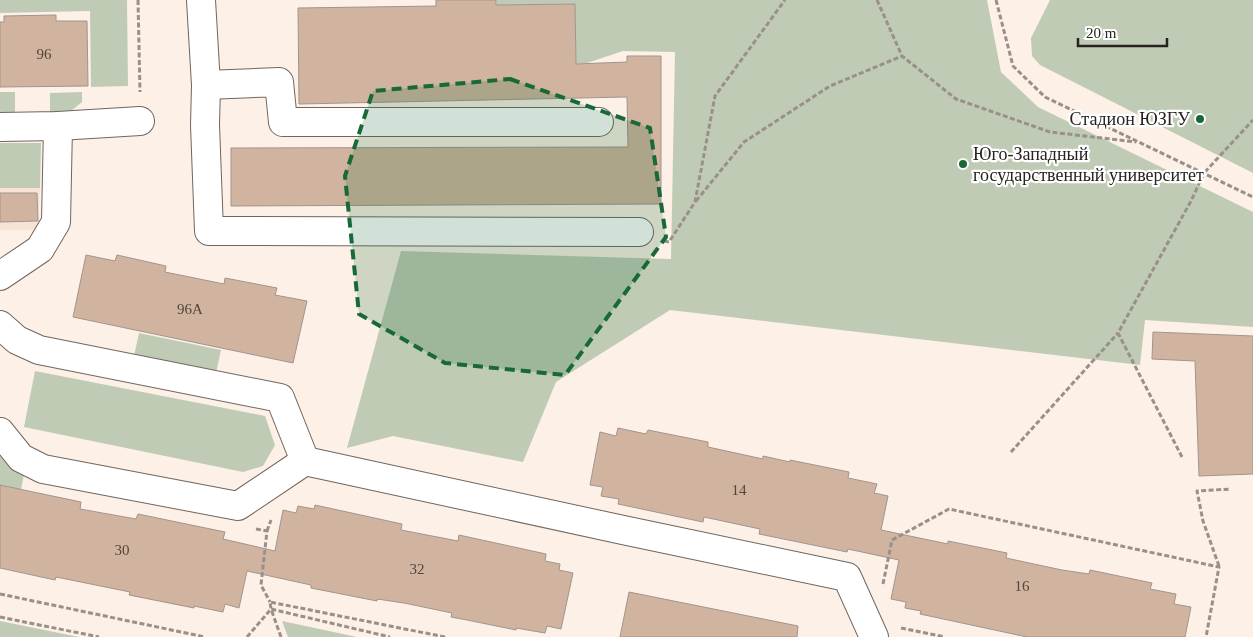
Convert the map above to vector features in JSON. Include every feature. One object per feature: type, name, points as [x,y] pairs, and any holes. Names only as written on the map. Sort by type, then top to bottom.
[{"type":"lane","points":[[201,0],[206,85],[205,125],[209,231],[638,232]]},
{"type":"lane","points":[[206,85],[279,82],[282,122],[599,122]]},
{"type":"lane","points":[[0,127],[140,121]]},
{"type":"lane","points":[[0,276],[40,249],[56,222],[58,126]]},
{"type":"lane","points":[[0,325],[17,340],[39,350],[280,398],[305,461]]},
{"type":"lane","points":[[0,432],[21,458],[43,468],[238,506],[305,461],[847,577],[874,637]]},
{"type":"path","points":[[138,0],[140,121]]},
{"type":"path","points":[[695,202],[715,96],[784,0]]},
{"type":"path","points":[[876,0],[902,56],[956,99],[1050,132],[1140,143]]},
{"type":"path","points":[[996,0],[1013,66],[1045,97],[1253,197]]},
{"type":"path","points":[[638,232],[669,242],[695,202],[744,142],[830,86],[902,56]]},
{"type":"path","points":[[1011,452],[1118,333],[1191,201],[1204,173],[1253,120]]},
{"type":"path","points":[[1118,333],[1182,457]]},
{"type":"path","points":[[1206,637],[1219,567],[1203,521],[1196,491],[1231,489]]},
{"type":"path","points":[[882,589],[892,540],[949,509],[1219,567]]},
{"type":"path","points":[[0,594],[205,637]]},
{"type":"path","points":[[281,637],[270,602],[445,637]]},
{"type":"path","points":[[247,637],[271,609]]},
{"type":"path","points":[[271,609],[390,637]]},
{"type":"path","points":[[0,617],[99,637]]},
{"type":"highlighted area","points":[[510,79],[650,128],[666,237],[565,375],[445,363],[359,314],[345,176],[373,91]]},
{"type":"shaded area","points":[[0,188],[40,188],[38,230],[0,230]]},
{"type":"green space","points":[[0,0],[127,0],[128,86],[91,87],[90,11],[0,13]]},
{"type":"green space","name":"Юго-Западный государственный университет","points":[[496,0],[987,0],[1001,72],[1038,107],[1253,212],[1253,327],[1145,320],[1140,365],[670,310],[556,382],[523,462],[393,436],[347,448],[401,251],[671,259],[675,52],[623,51],[587,63],[576,64],[575,4],[497,5]]},
{"type":"green space","name":"Стадион ЮЗГУ","points":[[1050,0],[1253,0],[1253,173],[1040,65],[1032,56],[1031,38]]},
{"type":"green space","points":[[0,92],[15,92],[15,116],[0,116]]},
{"type":"green space","points":[[82,92],[82,102],[65,116],[50,116],[50,93]]},
{"type":"green space","points":[[0,143],[41,143],[40,188],[0,188]]},
{"type":"green space","points":[[139,333],[221,350],[216,373],[134,356]]},
{"type":"green space","points":[[35,371],[265,416],[275,445],[263,466],[243,472],[24,427]]},
{"type":"green space","points":[[0,455],[24,474],[21,490],[0,485]]},
{"type":"green space","points":[[0,621],[79,637],[0,637]]},
{"type":"green space","points":[[282,621],[357,637],[288,637]]},
{"type":"building","points":[[436,0],[496,0],[496,5],[575,4],[576,64],[627,62],[627,56],[661,56],[661,204],[231,206],[231,148],[628,147],[627,97],[299,104],[298,8],[436,6]]},
{"type":"building","points":[[56,15],[56,21],[87,21],[88,86],[0,87],[0,22],[4,22],[4,16]]},
{"type":"building","points":[[0,193],[37,193],[38,221],[0,222]]},
{"type":"building","points":[[86,255],[115,261],[117,255],[166,266],[165,272],[224,284],[225,278],[277,288],[275,295],[307,301],[293,363],[73,317]]},
{"type":"building","points":[[1153,332],[1253,336],[1253,474],[1199,476],[1195,361],[1152,359]]},
{"type":"building","points":[[618,428],[646,434],[648,430],[708,442],[708,447],[763,459],[763,456],[790,462],[790,460],[849,472],[848,478],[877,484],[874,493],[888,496],[881,530],[948,544],[948,541],[1007,553],[1006,558],[1062,570],[1089,574],[1090,570],[1152,583],[1150,589],[1176,594],[1174,604],[1191,607],[1185,637],[1027,637],[920,614],[921,611],[905,608],[906,602],[891,599],[899,560],[848,549],[847,552],[759,534],[760,529],[704,517],[703,522],[618,504],[619,499],[601,496],[603,487],[590,485],[600,432],[616,436]]},
{"type":"building","points":[[0,485],[81,502],[80,509],[136,519],[138,514],[225,532],[223,539],[275,551],[283,510],[296,513],[298,506],[314,509],[315,505],[402,524],[401,530],[458,541],[459,535],[546,554],[545,561],[560,564],[559,570],[573,573],[561,629],[547,626],[545,633],[516,628],[516,630],[451,617],[452,613],[404,603],[377,599],[377,601],[311,588],[311,585],[247,571],[239,608],[225,604],[223,612],[194,606],[194,608],[129,595],[130,592],[56,577],[55,580],[0,568]]},
{"type":"building","points":[[629,592],[798,626],[797,637],[620,637]]},
{"type":"place","name":"Стадион ЮЗГУ","points":[[1200,119]]},
{"type":"place","name":"Юго-Западный государственный университет","points":[[963,164]]}]
